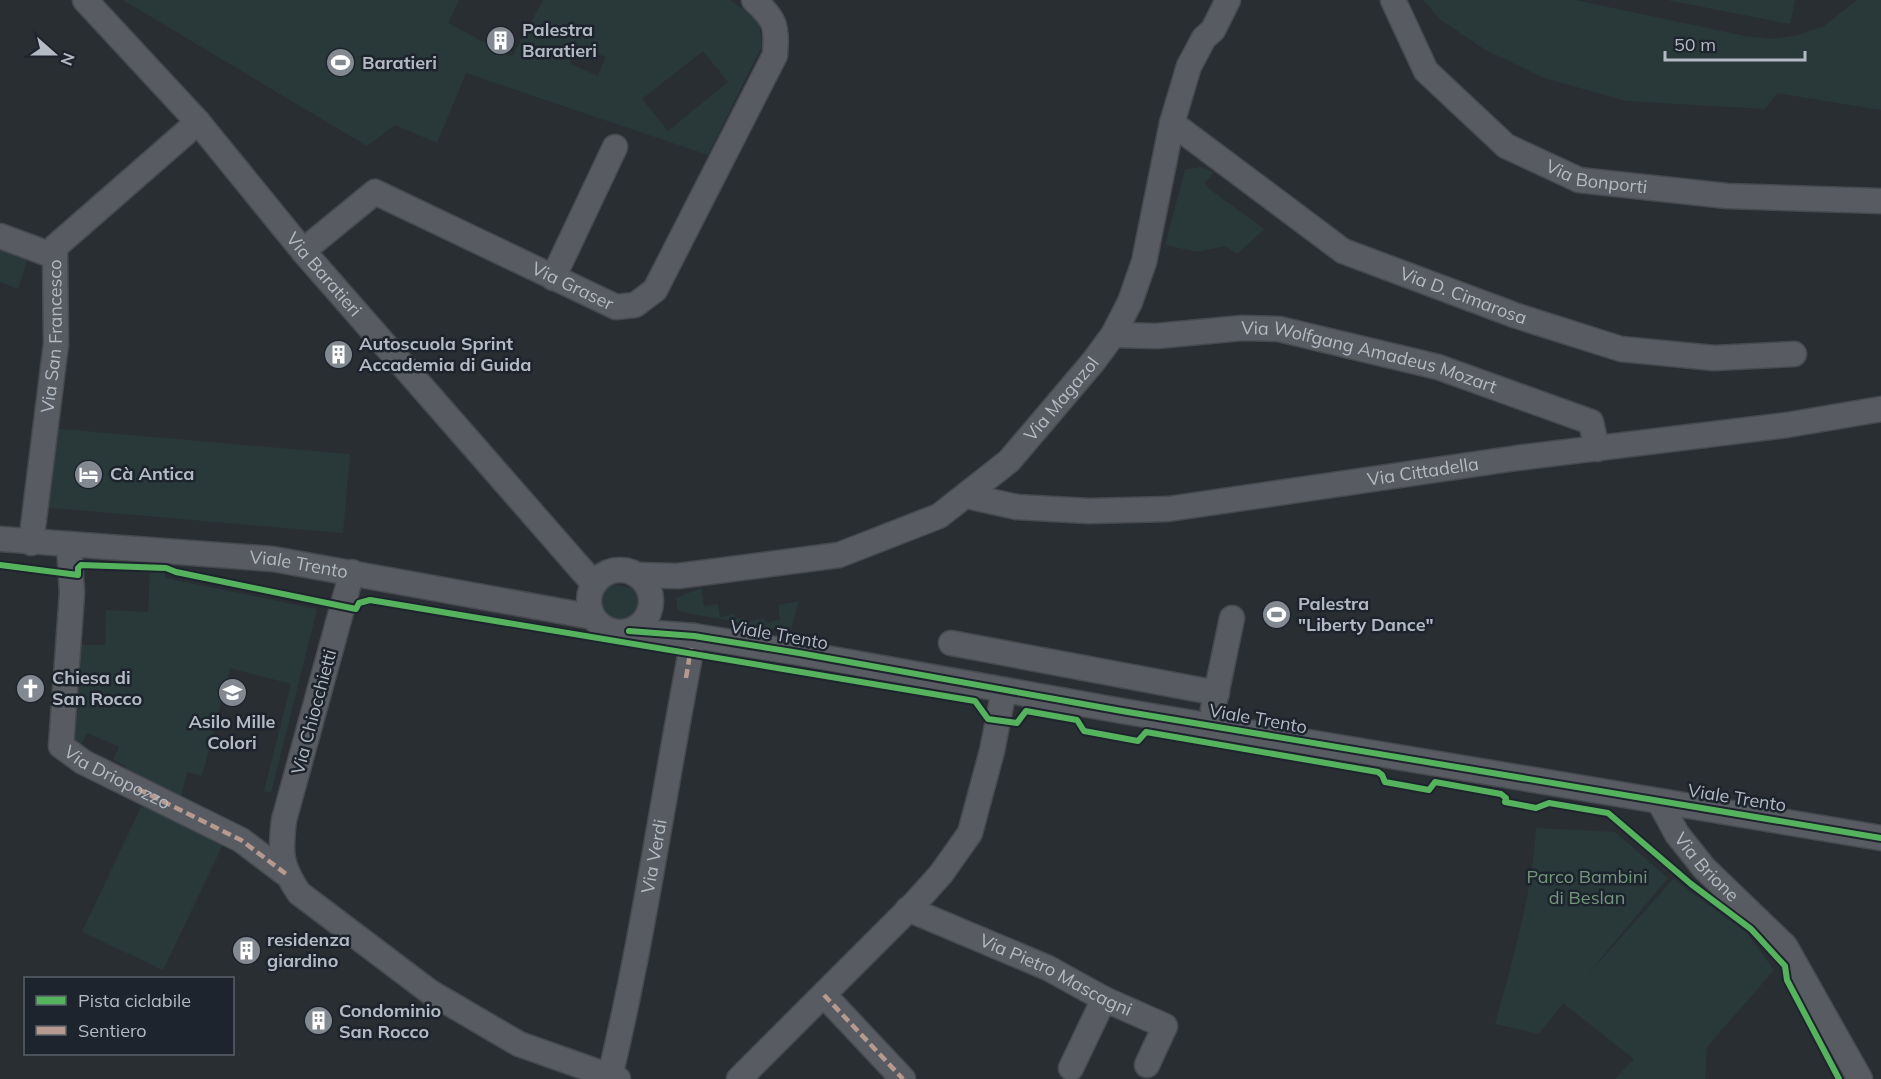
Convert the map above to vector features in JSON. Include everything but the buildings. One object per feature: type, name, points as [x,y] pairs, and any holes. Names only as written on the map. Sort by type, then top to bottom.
[{"type":"street","name":"Via Baratieri","points":[[85,0],[198,122],[303,251],[566,550],[596,594]]},
{"type":"street","name":"Via Graser","points":[[303,251],[375,192],[616,307],[635,305],[655,290],[775,55],[777,27],[767,12],[754,0]]},
{"type":"street","name":"Via Magazol","points":[[638,576],[678,576],[839,555],[939,516],[1009,461],[1113,335],[1130,302],[1144,262],[1172,123],[1189,66],[1204,38],[1213,30],[1228,0]]},
{"type":"street","name":"Via Bonporti","points":[[1393,0],[1426,71],[1506,146],[1579,180],[1727,196],[1881,201]]},
{"type":"street","name":"Via San Francesco","points":[[31,543],[56,344],[54,256],[56,247],[79,224],[198,122]]},
{"type":"street","name":"Via D. Cimarosa","points":[[1172,123],[1343,251],[1517,316],[1621,349],[1714,358],[1794,354]]},
{"type":"street","points":[[553,278],[615,147]]},
{"type":"street","points":[[0,236],[54,256]]},
{"type":"street","name":"Via Wolfgang Amadeus Mozart","points":[[1113,335],[1157,336],[1242,328],[1279,329],[1383,352],[1479,381],[1591,422],[1597,448]]},
{"type":"street","name":"Via Cittadella","points":[[967,496],[1017,507],[1089,511],[1168,509],[1597,448],[1786,425],[1881,409]]},
{"type":"street","name":"Viale Trento","points":[[0,539],[273,560],[549,608],[596,594],[629,571],[638,576]]},
{"type":"street","name":"Via Driopozzo","points":[[69,544],[72,593],[61,746],[83,762],[283,863],[299,893],[430,992],[519,1044],[614,1078]]},
{"type":"street","name":"Via Chiocchietti","points":[[283,863],[285,820],[352,572]]},
{"type":"street","points":[[638,576],[649,589],[651,607]]},
{"type":"street","points":[[629,631],[639,626],[651,607],[678,576]]},
{"type":"street","name":"Viale Trento","points":[[596,594],[609,630],[694,636],[1210,726],[1881,838]]},
{"type":"street","name":"Viale Trento","points":[[651,607],[694,636]]},
{"type":"street","name":"Viale Trento","points":[[1210,726],[1232,618]]},
{"type":"street","name":"Via Verdi","points":[[614,1078],[694,636]]},
{"type":"street","points":[[951,643],[1217,693]]},
{"type":"street","points":[[739,1079],[941,874],[970,833],[992,751],[1004,690]]},
{"type":"street","name":"Via Brione","points":[[1659,801],[1677,834],[1704,868],[1785,946],[1860,1079]]},
{"type":"street","name":"Via Pietro Mascagni","points":[[908,909],[1048,968],[1104,999],[1165,1026],[1147,1065]]},
{"type":"street","points":[[824,994],[903,1079]]},
{"type":"street","points":[[1071,1068],[1104,999]]},
{"type":"green space","points":[[123,0],[459,0],[448,23],[512,57],[543,0],[730,0],[759,21],[762,46],[708,155],[466,73],[437,143],[395,125],[367,146]],"holes":[[[577,45],[606,57],[598,76],[570,64]],[[703,51],[728,82],[668,131],[642,99]]]},
{"type":"green space","points":[[1423,0],[1575,0],[1745,36],[1772,39],[1799,35],[1824,26],[1857,0],[1881,0],[1881,110],[1777,93],[1765,109],[1626,101],[1544,78],[1484,49],[1441,20]]},
{"type":"green space","points":[[1667,0],[1795,0],[1790,24]]},
{"type":"green space","points":[[1200,167],[1214,172],[1205,183],[1208,188],[1264,229],[1237,254],[1225,246],[1197,252],[1165,245],[1185,170]]},
{"type":"green space","points":[[0,242],[29,254],[18,289],[0,282]]},
{"type":"green space","points":[[49,428],[350,454],[343,533],[42,507]]},
{"type":"green space","points":[[150,569],[165,570],[165,578],[317,609],[271,793],[264,791],[291,684],[230,668],[202,776],[187,772],[179,805],[122,776],[126,766],[113,760],[119,747],[87,733],[77,753],[64,744],[78,645],[105,645],[106,610],[148,612]]},
{"type":"green space","points":[[612,584],[635,589],[642,598],[640,611],[617,618],[605,614],[599,601],[600,591]]},
{"type":"green space","points":[[701,588],[704,606],[718,604],[720,617],[734,614],[735,619],[744,617],[745,622],[764,618],[765,623],[780,620],[778,605],[799,601],[790,632],[682,612],[677,608],[676,598]]},
{"type":"green space","points":[[144,801],[225,840],[163,970],[82,932]]},
{"type":"green space","name":"Parco Bambini di Beslan","points":[[1536,828],[1615,832],[1668,878],[1582,981],[1673,879],[1747,933],[1774,970],[1707,1047],[1705,1079],[1615,1079],[1634,1059],[1563,1003],[1539,1034],[1495,1024],[1526,902]]},
{"type":"marked path","points":[[686,678],[691,648]]},
{"type":"marked path","points":[[138,789],[241,840],[286,874]]},
{"type":"marked path","points":[[824,995],[903,1079]]},
{"type":"cycle path","points":[[0,565],[78,575],[78,568],[81,565],[166,568],[176,572],[356,609],[359,603],[370,600],[975,701],[988,719],[1017,723],[1026,711],[1077,720],[1084,731],[1138,741],[1146,732],[1378,772],[1385,782],[1429,790],[1435,782],[1501,794],[1506,798],[1505,802],[1536,808],[1549,803],[1608,813],[1691,884],[1751,929],[1785,966],[1787,980],[1839,1079]]},
{"type":"cycle path","points":[[629,631],[694,636],[799,653],[1122,711],[1881,838]]},
{"type":"place","name":"Palestra Baratieri","points":[[501,40]]},
{"type":"place","name":"Baratieri","points":[[341,63]]},
{"type":"place","name":"Autoscuola Sprint Accademia di Guida","points":[[338,354]]},
{"type":"place","name":"Cà Antica","points":[[89,474]]},
{"type":"place","name":"Palestra \"Liberty Dance\"","points":[[1277,614]]},
{"type":"place","name":"Chiesa di San Rocco","points":[[31,688]]},
{"type":"place","name":"Asilo Mille Colori","points":[[232,693]]},
{"type":"place","name":"residenza giardino","points":[[246,950]]},
{"type":"place","name":"Condominio San Rocco","points":[[318,1021]]}]
